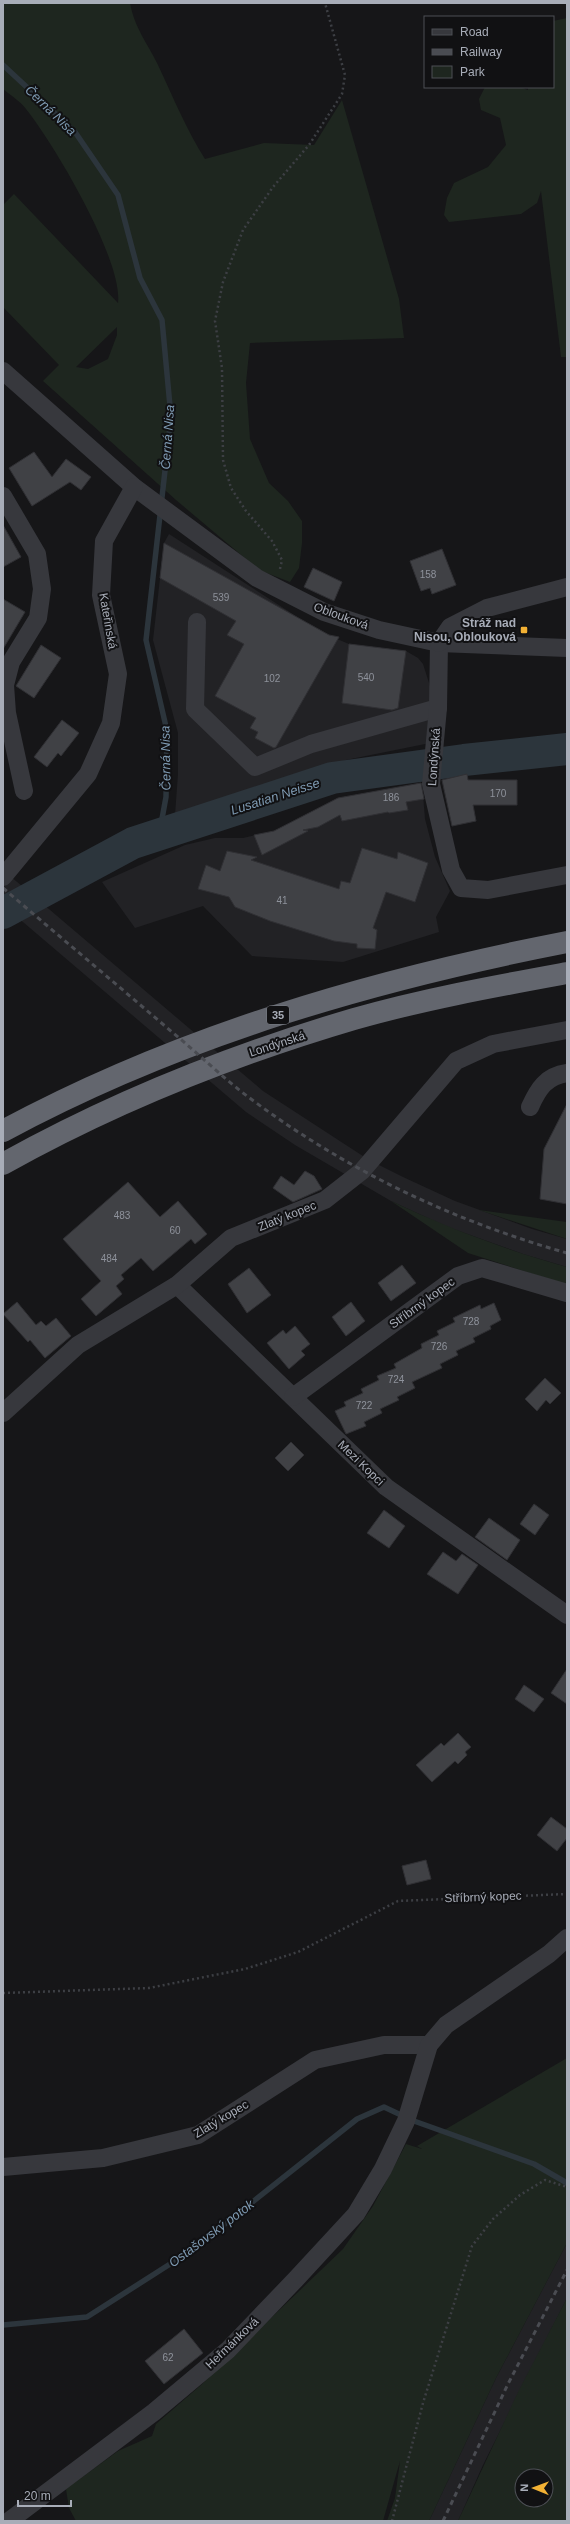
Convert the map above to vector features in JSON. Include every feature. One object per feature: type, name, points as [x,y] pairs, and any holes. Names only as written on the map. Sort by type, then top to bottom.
[{"type":"highway","name":"35","points":[[3,1131],[90,1086],[236,1027],[391,981],[567,942]]},
{"type":"highway","name":"Londýnská","points":[[3,1164],[68,1128],[238,1056],[356,1019],[462,993],[567,973]]},
{"type":"street","points":[[3,371],[134,487]]},
{"type":"street","name":"Oblouková","points":[[134,487],[257,578],[324,612],[379,630],[439,643]]},
{"type":"street","name":"Kateřinská","points":[[3,877],[88,774],[111,723],[118,674],[101,595],[104,541],[134,487]]},
{"type":"street","points":[[3,496],[37,554],[42,589],[38,618],[11,662],[5,685],[7,713],[24,791]]},
{"type":"street","points":[[439,643],[450,627],[487,608],[567,587]]},
{"type":"street","points":[[197,622],[195,709],[255,767],[312,744],[438,708]]},
{"type":"street","points":[[439,643],[567,648]]},
{"type":"street","name":"Londýnská","points":[[439,643],[438,708],[431,784],[451,870],[461,888],[488,890],[567,875]]},
{"type":"street","name":"Zlatý kopec","points":[[3,1413],[78,1345],[177,1285],[231,1238],[325,1200],[362,1171],[456,1061],[493,1044],[567,1030]]},
{"type":"street","points":[[530,1107],[541,1084],[556,1076],[567,1073]]},
{"type":"street","name":"Stříbrný kopec","points":[[293,1397],[458,1276],[482,1268],[567,1293]]},
{"type":"street","name":"Mezi Kopci","points":[[177,1285],[386,1487],[567,1615]]},
{"type":"street","points":[[429,2045],[446,2025],[549,1954],[567,1938]]},
{"type":"street","name":"Zlatý kopec","points":[[3,2167],[104,2158],[198,2135],[315,2060],[384,2045],[429,2045]]},
{"type":"street","name":"Heřmánková","points":[[9,2521],[154,2412],[228,2350],[356,2214],[383,2169],[406,2121],[429,2045]]},
{"type":"path","points":[[275,587],[282,560],[272,541],[246,511],[231,488],[223,460],[222,368],[214,321],[223,282],[243,230],[273,186],[309,145],[342,94],[345,75],[325,3]]},
{"type":"path","name":"Stříbrný kopec","points":[[3,1993],[149,1988],[245,1969],[298,1952],[398,1901],[567,1894]]},
{"type":"path","points":[[392,2521],[423,2403],[472,2246],[493,2219],[520,2195],[545,2180],[567,2187]]},
{"type":"shaded area","points":[[169,534],[302,620],[337,639],[349,644],[406,651],[418,658],[423,664],[430,686],[430,743],[346,760],[259,793],[175,815],[178,774],[178,733],[153,640],[164,543]]},
{"type":"shaded area","points":[[422,783],[425,819],[435,857],[450,891],[436,917],[439,932],[343,962],[252,956],[203,906],[135,928],[102,882],[185,845],[215,838],[243,838],[274,831],[338,798]]},
{"type":"shaded area","points":[[3,870],[263,1091],[369,1160],[403,1177],[455,1201],[532,1229],[567,1239],[567,1267],[523,1254],[445,1226],[391,1201],[295,1145],[246,1112],[3,905]]},
{"type":"shaded area","points":[[567,2243],[567,2298],[483,2465],[458,2521],[429,2521],[496,2378]]},
{"type":"green space","points":[[3,3],[130,3],[138,28],[158,65],[186,125],[205,159],[264,143],[314,145],[342,100],[399,299],[404,338],[250,343],[246,383],[250,439],[269,483],[288,501],[302,521],[302,543],[299,568],[290,582],[259,570],[176,500],[43,381],[59,365],[3,307],[3,205],[14,194],[118,303],[117,284],[110,259],[69,174],[26,109],[3,89]],"holes":[[[117,327],[117,335],[108,359],[88,369],[76,367]]]},
{"type":"green space","points":[[567,18],[567,357],[561,357],[541,191],[537,203],[521,214],[449,222],[444,215],[447,198],[454,183],[488,167],[506,145],[500,118],[481,110],[479,99],[484,88],[523,88],[528,90],[528,88],[554,88],[554,21]]},
{"type":"green space","points":[[391,1201],[478,1238],[567,1267],[567,1285],[468,1253]]},
{"type":"green space","points":[[479,1210],[567,1222],[567,1239]]},
{"type":"green space","points":[[567,2058],[567,2243],[496,2378],[429,2521],[387,2521],[395,2498],[400,2461],[383,2521],[76,2521],[69,2508],[66,2489],[118,2451],[152,2436],[156,2424],[201,2385],[343,2249],[373,2206],[406,2144],[422,2149],[417,2146]]},
{"type":"green space","points":[[567,2298],[567,2521],[458,2521],[519,2390]]},
{"type":"building","points":[[34,452],[52,477],[66,459],[91,477],[81,490],[70,482],[32,506],[9,468]]},
{"type":"building","points":[[3,525],[21,557],[3,567]]},
{"type":"building","points":[[164,543],[329,635],[339,637],[276,747],[274,748],[255,738],[258,732],[250,728],[256,718],[215,696],[244,644],[227,635],[236,621],[160,578]]},
{"type":"building","points":[[442,549],[456,585],[432,594],[430,588],[421,591],[410,561]]},
{"type":"building","points":[[313,568],[342,582],[334,601],[304,587]]},
{"type":"building","points":[[3,599],[25,612],[3,649]]},
{"type":"building","points":[[349,644],[406,651],[398,708],[392,710],[342,703]]},
{"type":"building","points":[[41,645],[61,658],[34,698],[16,686]]},
{"type":"building","points":[[62,720],[79,733],[61,756],[58,753],[47,767],[34,757]]},
{"type":"building","points":[[467,774],[468,780],[517,780],[517,805],[473,805],[476,821],[452,826],[442,780]]},
{"type":"building","points":[[421,783],[424,799],[406,802],[408,810],[388,812],[342,821],[340,815],[318,827],[303,830],[308,831],[262,855],[254,835],[274,831],[338,798]]},
{"type":"building","points":[[362,848],[397,859],[398,852],[428,863],[415,902],[386,892],[373,928],[377,930],[375,949],[357,948],[357,944],[334,941],[270,921],[235,907],[229,897],[198,889],[206,865],[220,871],[227,851],[257,857],[251,860],[339,889],[341,881],[350,883]]},
{"type":"building","points":[[567,1104],[567,1204],[540,1199],[544,1149]]},
{"type":"building","points":[[305,1171],[314,1176],[322,1189],[293,1202],[273,1188],[281,1176],[294,1185]]},
{"type":"building","points":[[128,1182],[160,1217],[178,1201],[207,1234],[195,1244],[191,1239],[153,1271],[141,1258],[121,1275],[124,1279],[116,1286],[122,1294],[96,1316],[81,1299],[101,1281],[63,1239]]},
{"type":"building","points":[[402,1265],[416,1283],[391,1301],[378,1283]]},
{"type":"building","points":[[249,1268],[271,1295],[247,1313],[228,1284]]},
{"type":"building","points":[[17,1302],[36,1325],[41,1321],[46,1326],[56,1318],[71,1336],[45,1358],[30,1340],[28,1342],[3,1314]]},
{"type":"building","points":[[351,1302],[365,1321],[346,1336],[332,1317]]},
{"type":"building","points":[[494,1303],[501,1320],[490,1326],[491,1329],[473,1338],[475,1342],[456,1351],[458,1355],[440,1364],[442,1368],[412,1382],[415,1388],[397,1397],[399,1400],[380,1409],[382,1413],[364,1422],[366,1426],[346,1434],[335,1411],[346,1406],[344,1402],[363,1393],[361,1389],[379,1380],[377,1376],[396,1368],[394,1364],[422,1348],[421,1344],[439,1335],[437,1331],[455,1322],[453,1318],[480,1305],[481,1309]]},
{"type":"building","points":[[295,1326],[310,1344],[301,1351],[305,1355],[289,1369],[267,1343],[283,1330],[286,1334]]},
{"type":"building","points":[[545,1378],[561,1393],[550,1404],[546,1400],[537,1411],[525,1399]]},
{"type":"building","points":[[291,1442],[304,1455],[288,1471],[275,1458]]},
{"type":"building","points":[[534,1504],[549,1515],[535,1535],[520,1524]]},
{"type":"building","points":[[384,1510],[405,1526],[389,1548],[367,1533]]},
{"type":"building","points":[[489,1518],[520,1540],[507,1560],[475,1537]]},
{"type":"building","points":[[443,1552],[456,1561],[462,1554],[478,1565],[458,1594],[427,1574]]},
{"type":"building","points":[[567,1669],[567,1704],[551,1693]]},
{"type":"building","points":[[524,1685],[544,1699],[534,1712],[515,1699]]},
{"type":"building","points":[[458,1733],[471,1747],[465,1752],[467,1755],[458,1764],[455,1761],[432,1782],[416,1765],[441,1743],[444,1746]]},
{"type":"building","points":[[551,1817],[567,1829],[567,1838],[557,1851],[537,1835]]},
{"type":"building","points":[[426,1860],[431,1879],[407,1885],[402,1866]]},
{"type":"building","points":[[184,2329],[203,2353],[164,2384],[145,2361]]},
{"type":"waterway","name":"Černá Nisa","points":[[3,65],[75,132],[118,195],[140,278],[162,320],[171,417],[146,640],[167,731],[166,797],[159,835]]},
{"type":"waterway","name":"Lusatian Neisse","points":[[3,913],[133,843],[332,778],[464,760],[567,749]]},
{"type":"waterway","name":"Ostašovský potok","points":[[3,2325],[87,2317],[192,2250],[357,2119],[384,2107],[401,2115]]},
{"type":"waterway","name":"Ostašovský potok","points":[[414,2121],[534,2164],[567,2183]]},
{"type":"railway","points":[[3,888],[255,1102],[328,1151],[404,1192],[444,1210],[484,1226],[567,1253]]},
{"type":"railway","points":[[443,2521],[508,2384],[567,2270]]},
{"type":"place","name":"Stráž nad Nisou, Oblouková","points":[[524,630]]}]
